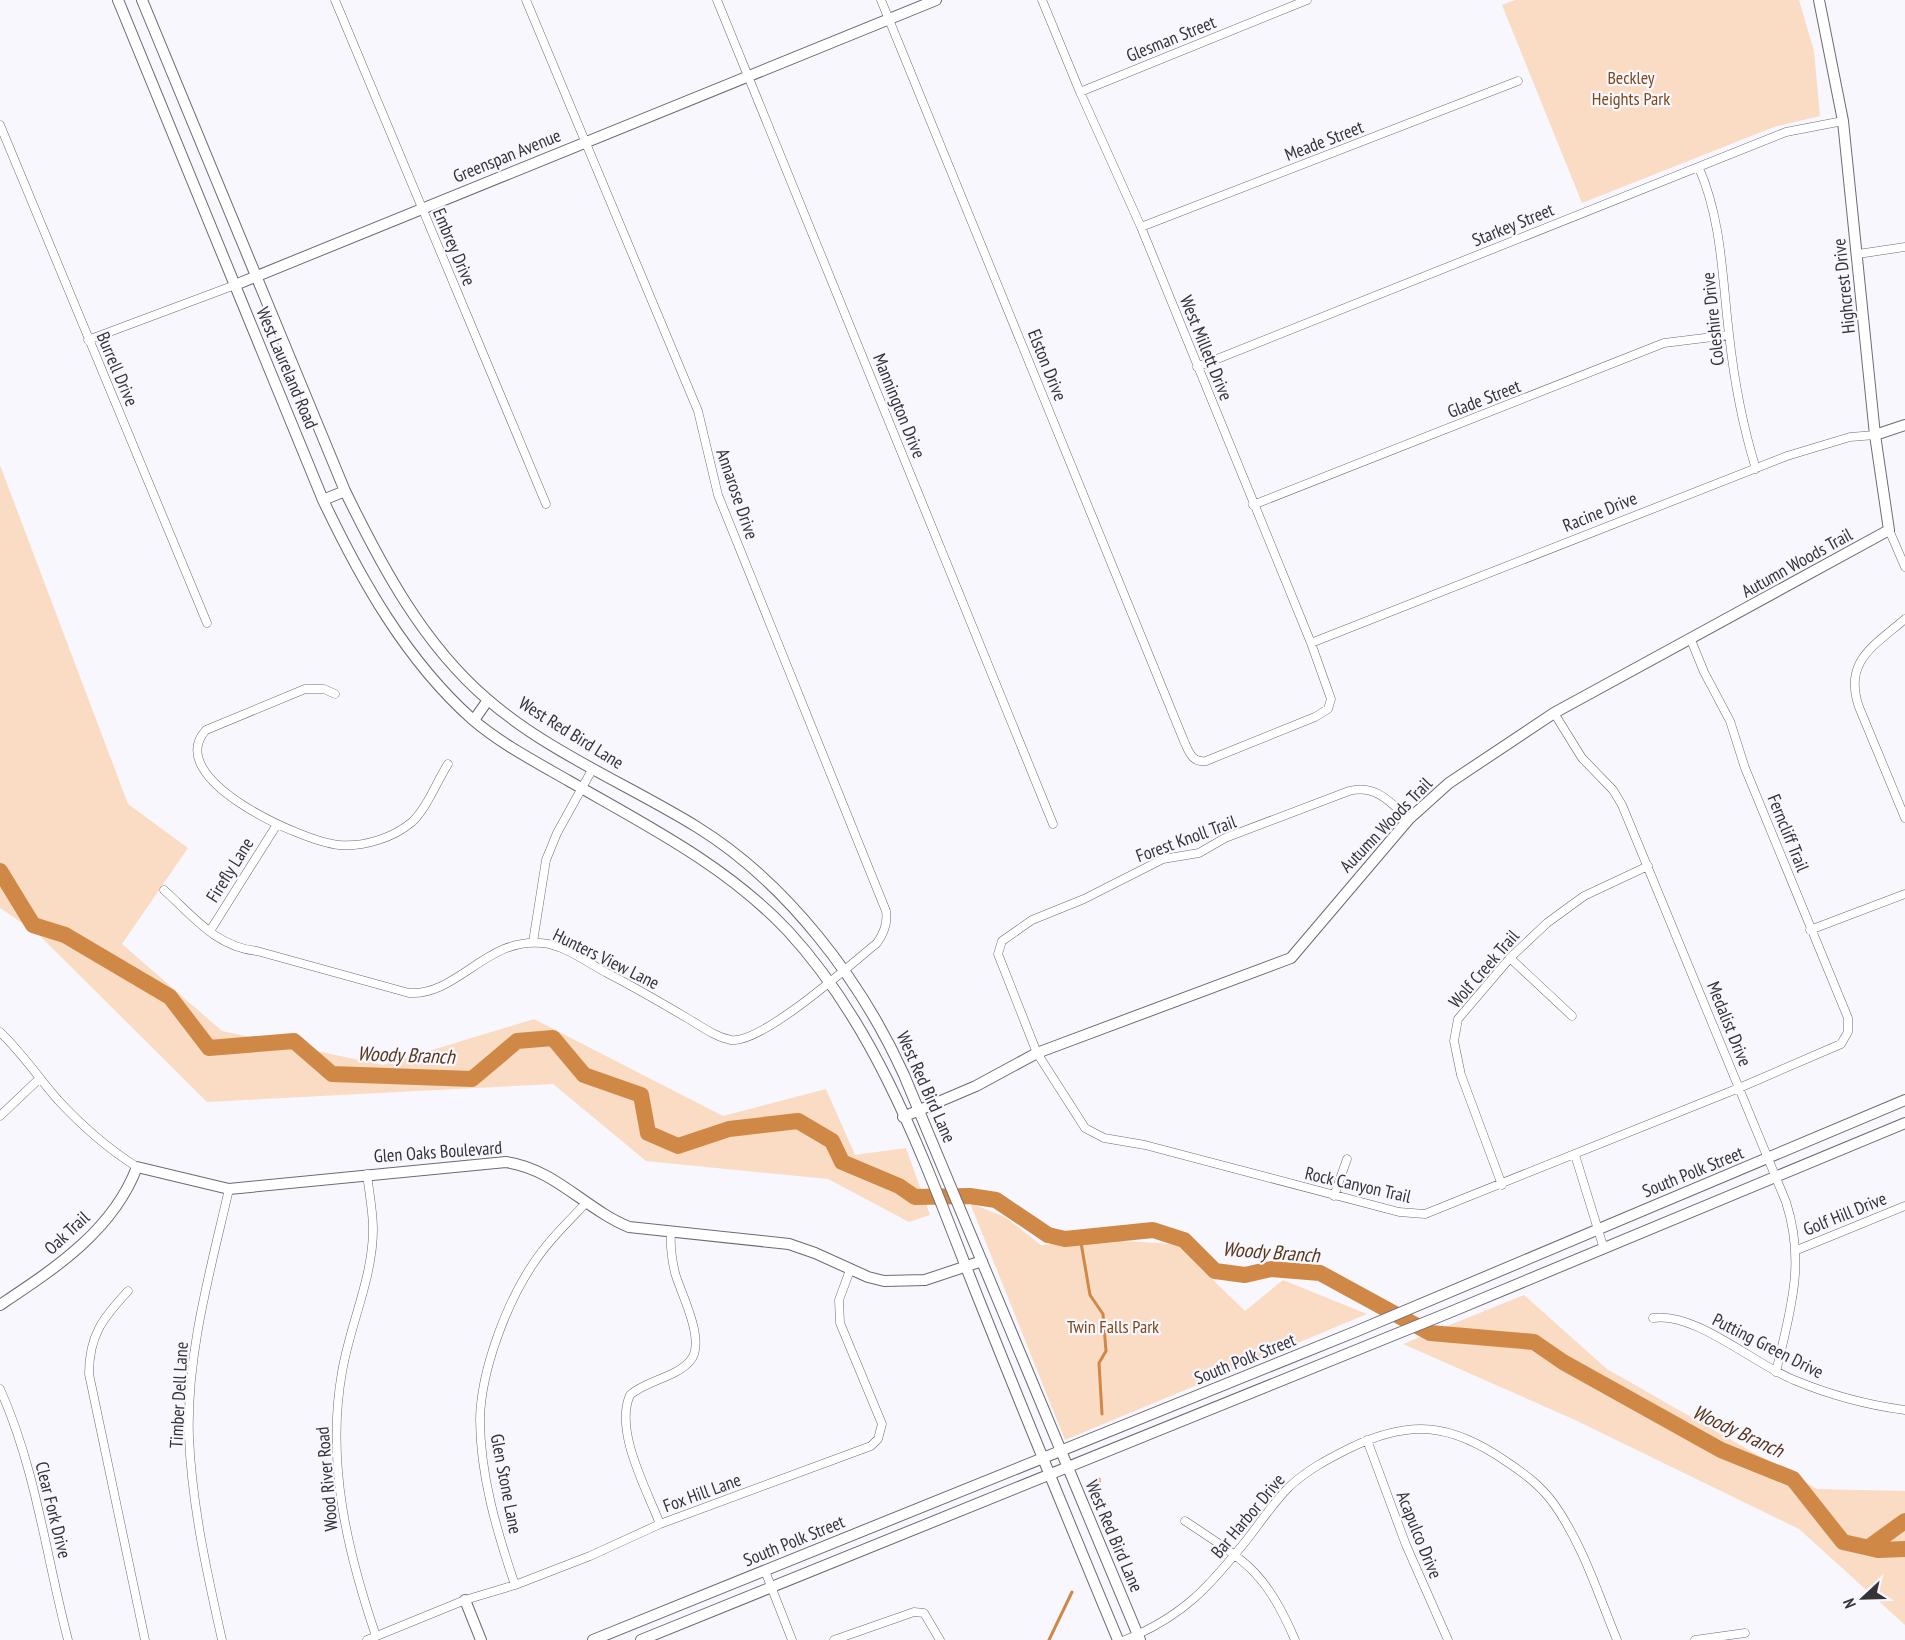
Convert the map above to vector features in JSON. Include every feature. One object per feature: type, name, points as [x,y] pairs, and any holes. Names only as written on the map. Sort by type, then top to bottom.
[{"type":"main road","name":"West Laureland Road","points":[[118,0],[323,500],[362,575],[397,632],[431,678],[474,720]]},
{"type":"main road","name":"West Laureland Road","points":[[142,0],[345,491],[384,565],[430,640],[488,700]]},
{"type":"main road","name":"Greenspan Avenue","points":[[235,285],[936,0]]},
{"type":"main road","name":"Highcrest Drive","points":[[1819,0],[1843,121],[1875,435],[1889,530]]},
{"type":"main road","name":"Racine Drive","points":[[1875,435],[1905,426]]},
{"type":"main road","points":[[323,500],[345,491]]},
{"type":"main road","name":"Autumn Woods Trail","points":[[903,1117],[976,1086],[1037,1053],[1291,958],[1409,819],[1449,783],[1471,771],[1554,713],[1889,530]]},
{"type":"main road","name":"West Red Bird Lane","points":[[488,700],[536,734],[698,827],[757,870],[844,970],[888,1040],[919,1110],[1139,1637]]},
{"type":"main road","points":[[474,720],[488,700]]},
{"type":"main road","name":"West Red Bird Lane","points":[[474,720],[520,753],[704,859],[788,931],[830,980],[870,1044],[903,1117],[1118,1640]]},
{"type":"main road","name":"South Polk Street","points":[[593,1640],[1358,1331],[1905,1100]]},
{"type":"main road","name":"South Polk Street","points":[[641,1640],[1378,1342],[1905,1124]]},
{"type":"main road","name":"Glen Oaks Boulevard","points":[[137,1167],[229,1188],[506,1162],[522,1164],[542,1172],[606,1216],[629,1227],[789,1244],[815,1252],[850,1270],[874,1279],[904,1282],[925,1280],[982,1261]]},
{"type":"main road","name":"Oak Trail","points":[[0,1305],[54,1268],[80,1246],[114,1209],[137,1167]]},
{"type":"main road","points":[[465,1600],[481,1640]]},
{"type":"street","name":"Embrey Drive","points":[[335,0],[546,504]]},
{"type":"street","name":"Annarose Drive","points":[[526,0],[698,411],[718,495],[886,911],[887,919],[883,935],[830,980]]},
{"type":"street","name":"Mannington Drive","points":[[717,0],[1053,824]]},
{"type":"street","name":"Elston Drive","points":[[881,0],[1193,759],[1199,762],[1206,761],[1316,717],[1328,709]]},
{"type":"street","name":"West Millett Drive","points":[[1042,0],[1141,228],[1311,643],[1331,699],[1328,709]]},
{"type":"street","name":"Glesman Street","points":[[1080,92],[1307,0]]},
{"type":"street","name":"Meade Street","points":[[1141,228],[1518,81]]},
{"type":"street","name":"Starkey Street","points":[[1197,367],[1786,132],[1843,121]]},
{"type":"street","name":"Burrell Drive","points":[[0,125],[207,623]]},
{"type":"street","name":"Coleshire Drive","points":[[1699,168],[1711,196],[1719,237],[1729,335],[1742,426],[1756,469]]},
{"type":"street","points":[[1858,254],[1905,247]]},
{"type":"street","name":"Greenspan Avenue","points":[[88,340],[235,285]]},
{"type":"street","name":"Glade Street","points":[[1253,505],[1664,343],[1729,335]]},
{"type":"street","name":"Racine Drive","points":[[1311,643],[1787,456],[1851,437],[1875,435]]},
{"type":"street","name":"Highcrest Drive","points":[[1889,530],[1895,550],[1905,567]]},
{"type":"street","points":[[1905,619],[1863,656],[1854,678],[1854,693],[1859,707],[1905,818]]},
{"type":"street","name":"Ferncliff Trail","points":[[1691,640],[1704,672],[1730,721],[1745,768],[1848,1018],[1845,1039]]},
{"type":"street","points":[[335,694],[324,689],[305,689],[213,725],[200,736],[199,758],[206,773],[225,792],[276,826],[312,839],[338,845],[353,845],[378,841],[412,821],[448,764]]},
{"type":"street","name":"Medalist Drive","points":[[1554,713],[1582,758],[1612,790],[1622,805],[1792,1220],[1797,1250],[1795,1282],[1776,1372]]},
{"type":"street","points":[[533,942],[546,860],[593,768]]},
{"type":"street","name":"Forest Knoll Trail","points":[[1005,972],[998,954],[1002,941],[1010,934],[1032,921],[1084,899],[1163,860],[1199,853],[1225,838],[1362,788],[1378,791],[1409,819]]},
{"type":"street","name":"Firefly Lane","points":[[210,931],[276,826]]},
{"type":"street","name":"Wolf Creek Trail","points":[[1502,1185],[1461,1075],[1455,1041],[1458,1020],[1464,1010],[1510,958],[1547,923],[1584,896],[1648,866]]},
{"type":"street","name":"Hunters View Lane","points":[[164,890],[222,942],[238,949],[257,951],[379,987],[418,994],[432,990],[505,947],[522,941],[556,947],[630,984],[717,1035],[732,1040],[757,1034],[830,980]]},
{"type":"street","points":[[1810,930],[1905,894]]},
{"type":"street","points":[[1510,958],[1572,1016]]},
{"type":"street","name":"Rock Canyon Trail","points":[[1005,972],[1037,1053],[1085,1128],[1093,1134],[1145,1145],[1399,1212],[1425,1214],[1502,1185],[1836,1047],[1845,1039]]},
{"type":"street","name":"Glen Oaks Boulevard","points":[[0,1032],[28,1060],[40,1078],[88,1130],[137,1167]]},
{"type":"street","points":[[0,1116],[40,1078]]},
{"type":"street","points":[[1575,1155],[1604,1249]]},
{"type":"street","points":[[1334,1196],[1347,1159]]},
{"type":"street","name":"Wood River Road","points":[[367,1174],[373,1229],[366,1280],[342,1371],[337,1416],[337,1459],[350,1552],[376,1636]]},
{"type":"street","name":"Timber Dell Lane","points":[[222,1640],[197,1521],[189,1435],[200,1315],[229,1188]]},
{"type":"street","name":"Glen Stone Lane","points":[[515,1585],[486,1478],[480,1418],[483,1393],[500,1334],[518,1288],[552,1239],[587,1202]]},
{"type":"street","name":"Golf Hill Drive","points":[[1797,1250],[1905,1206]]},
{"type":"street","points":[[660,1524],[627,1435],[625,1417],[630,1395],[684,1366],[693,1357],[696,1348],[692,1320],[674,1267],[671,1232]]},
{"type":"street","name":"Fox Hill Lane","points":[[367,1640],[465,1600],[515,1585],[660,1524],[860,1452],[871,1446],[878,1439],[882,1424],[880,1416],[840,1323],[841,1293],[850,1270]]},
{"type":"street","points":[[128,1291],[100,1324],[91,1349],[90,1374],[145,1640]]},
{"type":"street","name":"Putting Green Drive","points":[[1653,1318],[1668,1316],[1688,1322],[1776,1372],[1829,1393],[1905,1410]]},
{"type":"street","name":"Clear Fork Drive","points":[[0,1389],[18,1433],[44,1524],[68,1640]]},
{"type":"street","name":"Bar Harbor Drive","points":[[1125,1640],[1139,1637],[1166,1621],[1198,1597],[1289,1487],[1323,1461],[1367,1440],[1403,1429],[1442,1430],[1474,1441],[1529,1477],[1553,1502],[1567,1524],[1617,1640]]},
{"type":"street","name":"Acapulco Drive","points":[[1367,1440],[1402,1535],[1448,1640]]},
{"type":"street","points":[[1185,1521],[1248,1563],[1281,1605],[1295,1640]]},
{"type":"street","points":[[765,1571],[792,1640]]},
{"type":"street","points":[[834,1640],[914,1612],[924,1613],[940,1640]]},
{"type":"street","points":[[1695,1640],[1745,1633]]},
{"type":"green space","name":"Beckley Heights Park","points":[[1515,0],[1799,0],[1814,51],[1820,116],[1774,127],[1582,203],[1502,5]]},
{"type":"green space","points":[[0,465],[128,804],[188,848],[122,944],[222,1031],[383,1065],[534,1019],[723,1116],[826,1089],[855,1155],[906,1148],[930,1215],[909,1222],[828,1179],[646,1161],[553,1084],[207,1102],[37,933],[0,908]]},
{"type":"green space","name":"Twin Falls Park","points":[[970,1203],[1005,1217],[1041,1245],[1103,1240],[1176,1244],[1245,1311],[1283,1280],[1367,1314],[1065,1440]]},
{"type":"green space","points":[[1524,1295],[1607,1369],[1817,1489],[1905,1491],[1905,1625],[1799,1529],[1575,1420],[1403,1344]]},
{"type":"waterway","name":"Woody Branch","points":[[0,871],[33,925],[65,935],[170,997],[209,1048],[294,1041],[332,1074],[472,1079],[517,1041],[553,1038],[584,1075],[641,1095],[648,1133],[678,1146],[729,1129],[798,1121],[832,1141],[842,1162],[899,1186],[915,1197],[970,1196],[996,1200],[1048,1235],[1065,1239],[1153,1230],[1184,1240],[1215,1271],[1245,1275],[1271,1269],[1320,1273],[1430,1333],[1534,1342],[1563,1362],[1721,1450],[1793,1479],[1843,1542],[1878,1550],[1905,1549]]},
{"type":"waterway","points":[[1080,1237],[1090,1295],[1103,1314],[1106,1351],[1099,1363],[1102,1414]]},
{"type":"waterway","points":[[1099,1479],[1100,1503]]},
{"type":"waterway","name":"Woody Branch","points":[[1869,1547],[1905,1521]]},
{"type":"waterway","points":[[1049,1640],[1072,1592]]}]
